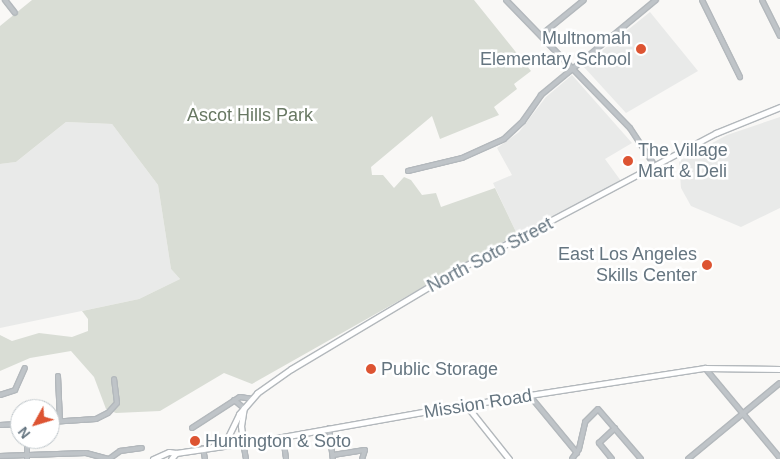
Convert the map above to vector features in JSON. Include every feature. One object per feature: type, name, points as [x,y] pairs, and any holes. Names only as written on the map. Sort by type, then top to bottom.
[{"type":"main road","name":"North Soto Street","points":[[213,446],[227,439],[244,408],[253,398],[290,368],[459,269],[728,127],[780,107]]},
{"type":"main road","name":"Mission Road","points":[[153,459],[169,452],[176,453],[283,437],[466,405],[705,368],[780,369]]},
{"type":"main road","points":[[466,405],[509,459]]},
{"type":"main road","points":[[243,442],[241,426],[244,408]]},
{"type":"main road","points":[[171,459],[176,453]]},
{"type":"street","points":[[5,0],[16,13]]},
{"type":"street","points":[[541,35],[584,0]]},
{"type":"street","points":[[408,171],[462,158],[504,139],[523,120],[541,95],[656,0]]},
{"type":"street","points":[[702,0],[740,77]]},
{"type":"street","points":[[762,0],[780,36]]},
{"type":"street","points":[[509,1],[630,128],[655,166]]},
{"type":"street","points":[[0,395],[15,390],[25,368]]},
{"type":"street","points":[[705,368],[780,458]]},
{"type":"street","points":[[58,376],[59,399]]},
{"type":"street","points":[[60,421],[96,420],[112,410],[117,403],[114,379]]},
{"type":"street","points":[[688,459],[780,383]]},
{"type":"street","points":[[192,428],[234,400],[245,395],[253,398]]},
{"type":"street","points":[[530,396],[577,454]]},
{"type":"street","points":[[234,400],[244,408]]},
{"type":"street","points":[[572,459],[577,454],[585,422],[598,409],[641,459]]},
{"type":"street","points":[[329,428],[333,457],[365,450],[362,459]]},
{"type":"street","points":[[612,459],[599,443],[616,428]]},
{"type":"street","points":[[283,437],[286,459]]},
{"type":"street","points":[[243,442],[246,459]]},
{"type":"street","points":[[0,456],[27,457],[86,453],[109,459],[120,451],[142,448]]},
{"type":"street","points":[[202,448],[205,459]]},
{"type":"street","points":[[86,453],[86,459]]},
{"type":"shaded area","name":"Multnomah Elementary School","points":[[650,12],[698,71],[626,113],[583,66]]},
{"type":"shaded area","points":[[572,75],[632,143],[605,159],[621,181],[517,234],[493,183],[512,175],[497,148],[519,132],[546,97]]},
{"type":"shaded area","points":[[780,117],[780,208],[741,227],[691,206],[681,188],[679,161],[727,135]]},
{"type":"shaded area","points":[[66,122],[112,124],[158,185],[171,269],[180,279],[139,299],[0,328],[0,164],[16,162]]},
{"type":"green space","name":"Ascot Hills Park","points":[[32,0],[474,0],[531,71],[514,84],[517,89],[494,107],[499,115],[440,139],[432,116],[371,167],[372,175],[383,175],[394,188],[404,177],[411,180],[422,195],[436,193],[441,207],[495,188],[517,234],[252,384],[224,373],[160,411],[116,413],[106,409],[94,377],[71,351],[30,358],[0,371],[0,335],[12,341],[39,333],[72,337],[88,331],[88,319],[82,311],[139,299],[180,279],[171,269],[158,185],[112,124],[66,122],[16,162],[0,164],[0,26]]},
{"type":"place","name":"Multnomah Elementary School","points":[[641,49]]},
{"type":"place","name":"The Village Mart & Deli","points":[[628,161]]},
{"type":"place","name":"East Los Angeles Skills Center","points":[[707,265]]},
{"type":"place","name":"Public Storage","points":[[371,369]]},
{"type":"place","name":"Huntington & Soto","points":[[195,441]]}]
